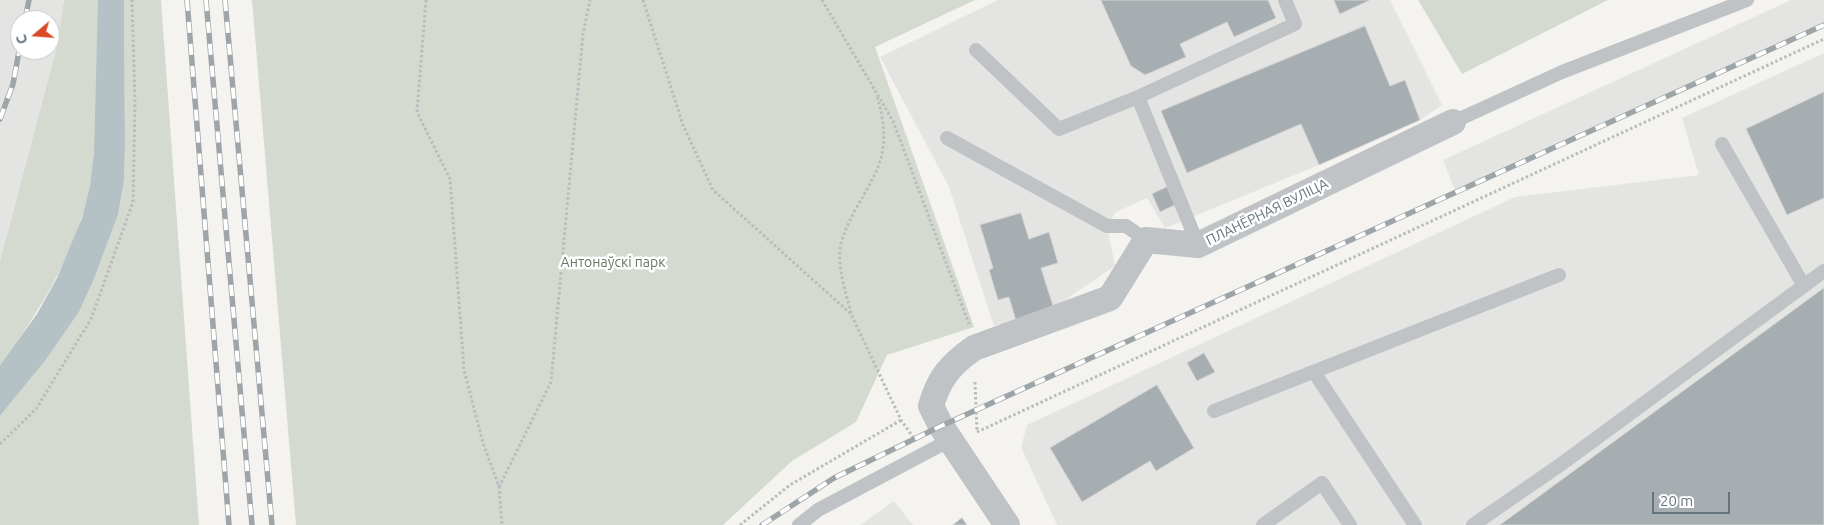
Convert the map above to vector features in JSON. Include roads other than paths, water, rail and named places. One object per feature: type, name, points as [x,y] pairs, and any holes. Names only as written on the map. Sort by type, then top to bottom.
[{"type":"street","name":"ПЛАНЁРНАЯ ВУЛІЦА","points":[[1146,240],[1198,245],[1453,122]]},
{"type":"street","points":[[1007,525],[950,440],[931,406],[943,377],[954,362],[974,348],[1110,298],[1146,240]]},
{"type":"lane","points":[[976,50],[1059,130],[1138,97],[1295,24],[1284,0]]},
{"type":"lane","points":[[1453,122],[1562,72],[1746,0]]},
{"type":"lane","points":[[1138,97],[1198,245]]},
{"type":"lane","points":[[947,138],[1107,226],[1126,226],[1146,240]]},
{"type":"lane","points":[[1722,144],[1804,286]]},
{"type":"lane","points":[[1473,525],[1560,465],[1824,271]]},
{"type":"lane","points":[[1214,411],[1560,275]]},
{"type":"lane","points":[[1314,372],[1415,525]]},
{"type":"lane","points":[[799,525],[818,510],[950,440]]},
{"type":"lane","points":[[1263,525],[1322,483],[1350,525]]},
{"type":"railway","points":[[27,10],[29,0]]},
{"type":"railway","points":[[187,0],[229,525]]},
{"type":"railway","points":[[206,0],[252,525]]},
{"type":"railway","points":[[225,0],[272,525]]},
{"type":"railway","points":[[762,525],[834,478],[941,426],[1824,25]]},
{"type":"railway","points":[[0,119],[13,84],[17,60]]},
{"type":"park label","name":"Антонаўскі парк","points":[[613,262]]}]
